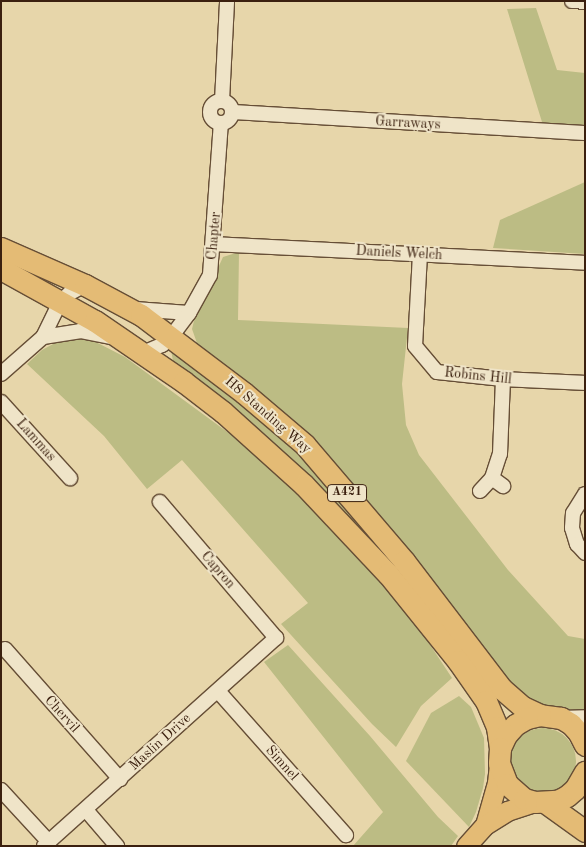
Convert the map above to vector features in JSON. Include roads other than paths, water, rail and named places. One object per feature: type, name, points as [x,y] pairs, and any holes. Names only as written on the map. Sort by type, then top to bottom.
[{"type":"highway","name":"H8 Standing Way","points":[[1,248],[44,267],[72,293],[93,327],[145,344],[244,393],[305,445],[404,561],[465,656],[490,689],[500,755]]},
{"type":"highway","name":"H8 Standing Way","points":[[1,269],[72,293],[110,298],[138,311],[145,344],[184,382],[223,412],[304,485],[465,656]]},
{"type":"highway","name":"H8 Standing Way","points":[[490,689],[502,689],[523,707],[550,717]]},
{"type":"highway","name":"A421","points":[[550,717],[579,733],[585,745]]},
{"type":"highway","points":[[500,755],[506,735],[515,725],[527,718],[550,717]]},
{"type":"highway","name":"A421","points":[[500,755],[507,784],[519,796],[541,803],[585,831]]},
{"type":"highway","points":[[541,803],[567,796],[584,779]]},
{"type":"main road","points":[[484,826],[495,791],[500,755]]},
{"type":"main road","points":[[466,846],[484,826],[507,811],[541,803]]},
{"type":"street","points":[[222,101],[227,1]]},
{"type":"street","points":[[572,1],[585,2]]},
{"type":"street","points":[[222,101],[228,104],[232,112],[227,121],[221,123],[215,121],[210,113],[212,106],[222,101]]},
{"type":"street","name":"Garraways","points":[[232,112],[585,133]]},
{"type":"street","name":"Chapter","points":[[145,344],[189,313],[210,275],[214,244],[221,123]]},
{"type":"street","name":"Daniels Welch","points":[[214,244],[585,263]]},
{"type":"street","name":"Robins Hill","points":[[420,254],[415,346],[437,372],[585,383]]},
{"type":"street","points":[[1,374],[43,337],[72,293]]},
{"type":"street","points":[[138,311],[189,313]]},
{"type":"street","points":[[43,337],[93,327]]},
{"type":"street","points":[[480,491],[498,482],[503,378]]},
{"type":"street","name":"Lammas","points":[[1,402],[70,478]]},
{"type":"street","points":[[585,494],[573,513],[572,528],[577,544],[585,553]]},
{"type":"street","name":"Capron","points":[[160,502],[276,638]]},
{"type":"street","name":"Maslin Drive","points":[[46,844],[276,638]]},
{"type":"street","name":"Chervil","points":[[5,649],[120,778]]},
{"type":"street","name":"Simnel","points":[[218,691],[346,835]]},
{"type":"street","points":[[550,717],[585,718]]},
{"type":"street","points":[[1,790],[46,844]]},
{"type":"street","points":[[86,810],[117,846]]}]
